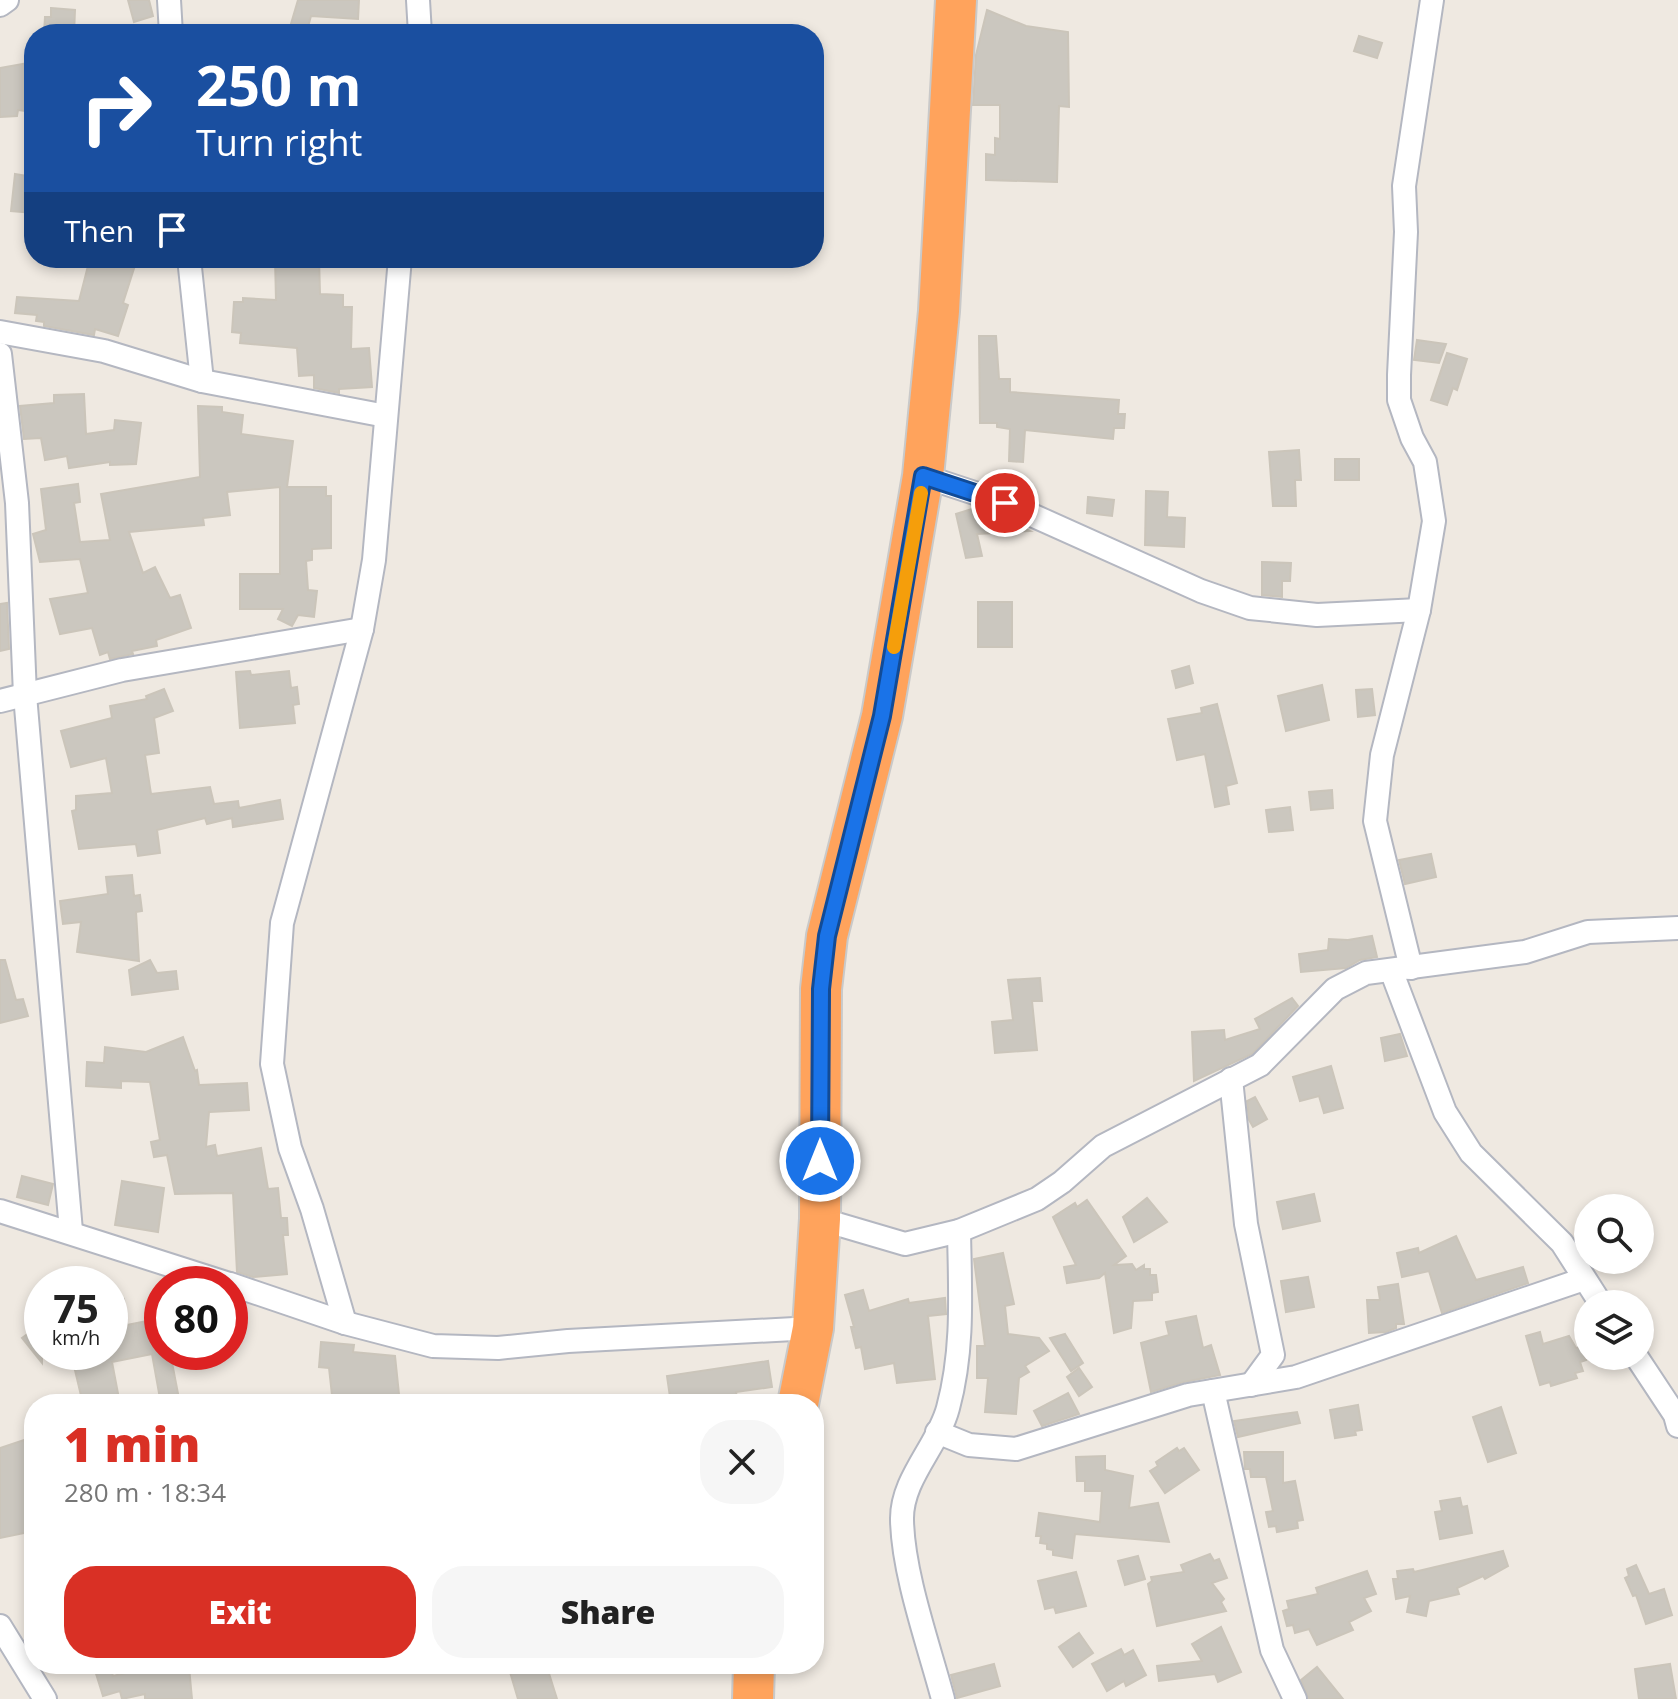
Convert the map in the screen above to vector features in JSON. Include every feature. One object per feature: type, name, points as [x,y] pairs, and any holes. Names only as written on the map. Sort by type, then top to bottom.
[{"type":"highway","points":[[800,1394],[813,1328],[820,1219],[821,989],[827,936],[882,716],[923,476],[939,311],[956,0]]},
{"type":"highway","points":[[753,1699],[754,1674]]},
{"type":"street","points":[[0,5],[7,0]]},
{"type":"street","points":[[169,0],[170,24]]},
{"type":"street","points":[[418,0],[419,24]]},
{"type":"street","points":[[1432,0],[1404,186],[1406,232],[1399,341],[1399,400],[1412,438],[1425,462],[1434,521],[1419,610],[1382,755],[1375,821],[1401,969],[1445,1112],[1471,1153],[1562,1243],[1591,1290]]},
{"type":"street","points":[[190,268],[202,381]]},
{"type":"street","points":[[345,1323],[312,1209],[290,1148],[272,1064],[282,923],[362,629],[374,560],[399,268]]},
{"type":"street","points":[[0,332],[104,351],[202,381],[386,416]]},
{"type":"street","points":[[0,354],[17,503],[25,695],[71,1231]]},
{"type":"street","points":[[923,476],[1005,503],[1201,591],[1250,608],[1317,615],[1419,610]]},
{"type":"street","points":[[0,701],[122,670],[362,629]]},
{"type":"street","points":[[820,1219],[905,1244],[959,1231],[1037,1199],[1103,1146],[1260,1065],[1335,989],[1366,973],[1525,952],[1588,932],[1678,928]]},
{"type":"street","points":[[1231,1079],[1246,1224],[1273,1355],[1251,1385]]},
{"type":"street","points":[[0,1211],[176,1266]]},
{"type":"street","points":[[943,1699],[909,1569],[902,1519],[907,1491],[948,1410],[961,1337],[959,1231]]},
{"type":"street","points":[[937,1432],[969,1445],[1016,1449],[1188,1395],[1296,1377],[1584,1279]]},
{"type":"street","points":[[248,1290],[345,1323],[433,1346],[498,1348],[568,1341],[813,1328]]},
{"type":"street","points":[[1645,1370],[1675,1415],[1678,1426]]},
{"type":"street","points":[[1213,1391],[1272,1650],[1295,1699]]},
{"type":"street","points":[[0,1626],[24,1665]]},
{"type":"street","points":[[30,1674],[45,1699]]},
{"type":"building","points":[[128,0],[149,0],[153,16],[134,22]]},
{"type":"building","points":[[298,0],[359,0],[358,19],[311,16],[309,24],[291,24]]},
{"type":"building","points":[[51,8],[75,10],[74,24],[45,24],[45,17],[51,17]]},
{"type":"building","points":[[987,10],[1026,26],[1068,32],[1069,107],[1059,106],[1057,182],[986,180],[986,154],[995,155],[995,138],[1000,139],[1000,105],[973,105],[976,55]]},
{"type":"building","points":[[1359,36],[1382,43],[1377,58],[1354,51]]},
{"type":"building","points":[[24,64],[24,111],[18,110],[17,116],[0,117],[0,68]]},
{"type":"building","points":[[15,174],[24,175],[24,212],[11,211]]},
{"type":"building","points":[[87,268],[134,268],[123,303],[128,305],[118,336],[95,329],[94,335],[44,326],[44,322],[36,321],[37,315],[15,313],[17,297],[79,301]]},
{"type":"building","points":[[275,268],[319,268],[320,294],[343,295],[343,307],[352,307],[351,349],[369,348],[372,387],[339,389],[339,393],[314,388],[314,375],[299,376],[297,348],[240,343],[241,333],[232,332],[234,302],[243,302],[243,298],[276,300]]},
{"type":"building","points":[[979,336],[996,336],[999,379],[1010,379],[1010,392],[1119,400],[1118,414],[1125,414],[1124,428],[1114,428],[1113,439],[1025,430],[1023,462],[1009,461],[1010,429],[997,427],[997,423],[980,423]]},
{"type":"building","points":[[1417,340],[1446,344],[1439,363],[1414,360]]},
{"type":"building","points":[[1447,353],[1467,359],[1457,390],[1453,388],[1447,405],[1431,400]]},
{"type":"building","points":[[84,394],[86,434],[114,430],[115,420],[141,423],[136,464],[110,465],[110,462],[69,468],[67,456],[45,460],[41,438],[24,439],[20,406],[54,403],[54,395]]},
{"type":"building","points":[[198,406],[222,407],[222,412],[243,415],[241,434],[293,441],[287,487],[326,487],[326,496],[331,496],[331,548],[312,549],[312,560],[306,561],[308,590],[317,591],[314,617],[298,615],[292,626],[278,619],[283,609],[240,609],[240,574],[280,574],[280,487],[227,492],[230,515],[203,518],[204,525],[129,532],[143,573],[155,567],[170,598],[180,595],[191,628],[156,640],[157,646],[110,659],[108,652],[100,655],[92,628],[60,634],[50,599],[88,593],[80,559],[40,562],[33,534],[46,530],[41,489],[78,484],[80,502],[74,503],[80,542],[110,540],[101,494],[200,477]]},
{"type":"building","points":[[1299,450],[1301,480],[1295,480],[1296,506],[1273,506],[1269,452]]},
{"type":"building","points":[[1335,459],[1359,459],[1359,480],[1335,480]]},
{"type":"building","points":[[1146,491],[1168,492],[1167,517],[1185,518],[1184,547],[1145,545]]},
{"type":"building","points":[[1088,497],[1114,500],[1112,516],[1087,513]]},
{"type":"building","points":[[975,508],[979,518],[1001,517],[1030,531],[977,534],[982,556],[966,558],[956,514]]},
{"type":"building","points":[[1262,562],[1291,563],[1290,581],[1282,581],[1282,597],[1262,595]]},
{"type":"building","points":[[978,602],[1012,602],[1012,647],[978,647]]},
{"type":"building","points":[[7,603],[9,649],[0,651],[0,604]]},
{"type":"building","points":[[1189,666],[1193,683],[1176,688],[1172,671]]},
{"type":"building","points":[[250,671],[251,675],[289,671],[291,688],[297,687],[299,704],[293,705],[295,723],[240,728],[236,672]]},
{"type":"building","points":[[1322,685],[1329,720],[1286,731],[1278,696]]},
{"type":"building","points":[[164,689],[173,711],[154,718],[159,753],[145,755],[151,794],[210,787],[214,804],[238,801],[239,808],[280,800],[283,819],[233,827],[232,818],[207,824],[205,818],[157,830],[160,853],[138,856],[136,844],[79,849],[72,811],[76,810],[76,796],[112,793],[106,758],[71,767],[61,731],[112,718],[110,706],[147,699],[146,696]]},
{"type":"building","points":[[1372,689],[1375,715],[1358,717],[1356,690]]},
{"type":"building","points":[[1217,704],[1237,783],[1226,786],[1229,804],[1215,807],[1205,754],[1177,760],[1168,719],[1202,713],[1201,708]]},
{"type":"building","points":[[1332,790],[1333,808],[1311,810],[1309,792]]},
{"type":"building","points":[[1290,807],[1293,830],[1269,832],[1266,810]]},
{"type":"building","points":[[1431,854],[1436,877],[1405,884],[1399,860]]},
{"type":"building","points":[[132,875],[134,896],[140,895],[142,911],[136,912],[139,961],[77,952],[81,922],[63,924],[60,901],[108,894],[106,877]]},
{"type":"building","points":[[1372,936],[1377,957],[1360,960],[1346,968],[1301,972],[1299,954],[1328,950],[1329,939]]},
{"type":"building","points":[[0,960],[5,960],[16,1000],[23,999],[28,1016],[0,1023]]},
{"type":"building","points":[[150,960],[157,973],[176,971],[178,989],[132,995],[129,970]]},
{"type":"building","points":[[1040,978],[1042,1001],[1032,1001],[1037,1050],[995,1053],[992,1022],[1013,1020],[1008,980]]},
{"type":"building","points":[[1292,998],[1298,1006],[1252,1054],[1194,1081],[1192,1032],[1224,1030],[1225,1040],[1260,1029],[1255,1019]]},
{"type":"building","points":[[1400,1034],[1407,1056],[1385,1061],[1381,1038]]},
{"type":"building","points":[[183,1037],[197,1070],[199,1085],[247,1083],[249,1110],[209,1112],[206,1147],[215,1145],[217,1156],[261,1148],[268,1189],[278,1188],[281,1218],[287,1218],[288,1235],[283,1235],[287,1274],[253,1277],[248,1275],[248,1266],[237,1266],[233,1193],[175,1194],[167,1155],[154,1157],[151,1142],[160,1140],[150,1082],[121,1081],[121,1088],[86,1086],[87,1062],[104,1063],[105,1047],[146,1052]]},
{"type":"building","points":[[1331,1066],[1343,1108],[1324,1113],[1319,1096],[1300,1101],[1293,1077]]},
{"type":"building","points":[[1255,1097],[1267,1119],[1253,1127],[1247,1101]]},
{"type":"building","points":[[22,1176],[53,1184],[48,1205],[17,1197]]},
{"type":"building","points":[[122,1181],[164,1188],[158,1232],[115,1225]]},
{"type":"building","points":[[1314,1194],[1320,1221],[1283,1229],[1277,1202]]},
{"type":"building","points":[[1147,1198],[1167,1222],[1134,1242],[1123,1217]]},
{"type":"building","points":[[1087,1200],[1126,1256],[1114,1265],[1132,1264],[1136,1270],[1144,1265],[1144,1269],[1150,1269],[1150,1275],[1156,1275],[1158,1292],[1152,1293],[1152,1300],[1133,1301],[1131,1328],[1114,1333],[1105,1273],[1099,1278],[1067,1283],[1064,1267],[1076,1265],[1053,1217],[1075,1203],[1077,1207]]},
{"type":"building","points":[[1456,1236],[1476,1280],[1523,1267],[1528,1283],[1442,1313],[1429,1271],[1402,1277],[1397,1253],[1418,1248],[1419,1253]]},
{"type":"building","points":[[1003,1253],[1014,1304],[1005,1306],[1008,1334],[1039,1338],[1049,1351],[1025,1366],[1029,1372],[1019,1378],[1016,1414],[985,1412],[988,1378],[977,1378],[977,1346],[985,1346],[974,1259]]},
{"type":"building","points":[[1308,1277],[1314,1307],[1286,1312],[1281,1281]]},
{"type":"building","points":[[1398,1284],[1404,1324],[1396,1324],[1396,1328],[1386,1332],[1369,1333],[1367,1300],[1380,1300],[1378,1287]]},
{"type":"building","points":[[863,1290],[869,1311],[908,1299],[909,1303],[945,1298],[946,1314],[928,1316],[935,1379],[897,1383],[894,1363],[865,1369],[861,1347],[856,1348],[845,1295]]},
{"type":"building","points":[[1196,1316],[1203,1348],[1211,1345],[1220,1375],[1151,1392],[1141,1343],[1169,1335],[1166,1322]]},
{"type":"building","points":[[144,1322],[144,1356],[128,1359],[128,1325]]},
{"type":"building","points":[[1540,1332],[1543,1344],[1569,1336],[1574,1345],[1574,1370],[1583,1371],[1575,1373],[1577,1378],[1551,1386],[1550,1382],[1540,1385],[1526,1336]]},
{"type":"building","points":[[1065,1334],[1083,1363],[1071,1371],[1050,1338]]},
{"type":"building","points":[[321,1342],[354,1345],[353,1352],[395,1356],[399,1394],[332,1394],[329,1368],[319,1367]]},
{"type":"building","points":[[768,1361],[772,1387],[736,1394],[670,1394],[667,1376]]},
{"type":"building","points":[[1079,1368],[1092,1387],[1079,1396],[1067,1377]]},
{"type":"building","points":[[75,1370],[114,1370],[118,1394],[81,1394]]},
{"type":"building","points":[[155,1370],[173,1370],[178,1394],[159,1394]]},
{"type":"building","points":[[1068,1393],[1079,1414],[1042,1426],[1034,1411]]},
{"type":"building","points":[[1358,1405],[1362,1430],[1355,1431],[1356,1435],[1335,1438],[1330,1410]]},
{"type":"building","points":[[1501,1407],[1516,1453],[1488,1462],[1473,1417]]},
{"type":"building","points":[[1297,1412],[1300,1423],[1238,1437],[1234,1421]]},
{"type":"building","points":[[24,1440],[24,1533],[0,1538],[0,1448]]},
{"type":"building","points":[[1177,1448],[1179,1451],[1184,1448],[1199,1470],[1165,1493],[1150,1471],[1158,1466],[1156,1462]]},
{"type":"building","points":[[1244,1452],[1283,1452],[1283,1483],[1295,1481],[1303,1520],[1297,1521],[1298,1528],[1277,1532],[1276,1526],[1269,1527],[1266,1512],[1273,1511],[1266,1477],[1251,1477],[1250,1469],[1245,1469]]},
{"type":"building","points":[[1105,1456],[1105,1470],[1133,1476],[1129,1508],[1158,1503],[1169,1542],[1075,1534],[1072,1558],[1053,1555],[1047,1544],[1040,1543],[1041,1536],[1036,1536],[1039,1513],[1100,1522],[1102,1491],[1085,1491],[1085,1481],[1077,1481],[1076,1457]]},
{"type":"building","points":[[1460,1498],[1462,1507],[1467,1506],[1472,1533],[1440,1539],[1435,1512],[1442,1511],[1440,1501]]},
{"type":"building","points":[[1503,1551],[1508,1566],[1485,1579],[1483,1576],[1457,1588],[1459,1594],[1429,1601],[1426,1616],[1407,1612],[1410,1596],[1396,1599],[1393,1579],[1398,1579],[1397,1571],[1413,1569],[1414,1572]]},
{"type":"building","points":[[1210,1554],[1214,1561],[1219,1559],[1227,1578],[1212,1583],[1224,1599],[1221,1602],[1226,1611],[1157,1626],[1148,1584],[1152,1581],[1151,1577],[1184,1572],[1181,1565]]},
{"type":"building","points":[[1138,1556],[1145,1579],[1125,1585],[1118,1561]]},
{"type":"building","points":[[1636,1565],[1649,1594],[1664,1589],[1672,1615],[1646,1624],[1636,1595],[1633,1596],[1625,1578],[1629,1576],[1627,1569]]},
{"type":"building","points":[[1367,1571],[1376,1594],[1364,1598],[1371,1611],[1349,1622],[1353,1630],[1317,1645],[1309,1629],[1295,1633],[1293,1625],[1287,1626],[1283,1611],[1289,1609],[1287,1601],[1318,1594],[1316,1588]]},
{"type":"building","points":[[1076,1572],[1086,1606],[1056,1613],[1054,1607],[1045,1609],[1038,1581]]},
{"type":"building","points":[[1221,1627],[1241,1672],[1218,1682],[1215,1674],[1159,1681],[1157,1666],[1202,1661],[1192,1644]]},
{"type":"building","points":[[1079,1633],[1093,1653],[1073,1667],[1059,1647]]},
{"type":"building","points":[[1121,1649],[1124,1655],[1133,1650],[1146,1675],[1126,1686],[1124,1681],[1107,1691],[1092,1664]]},
{"type":"building","points":[[994,1664],[1000,1686],[957,1698],[951,1675]]},
{"type":"building","points":[[1670,1664],[1676,1699],[1639,1699],[1635,1669]]},
{"type":"building","points":[[1317,1667],[1343,1699],[1309,1699],[1301,1680]]},
{"type":"building","points":[[96,1674],[190,1674],[192,1699],[145,1699],[145,1694],[122,1699],[120,1691],[103,1696]]},
{"type":"building","points":[[511,1674],[549,1674],[557,1699],[518,1699]]},
{"type":"slow traffic","points":[[894,647],[921,493]]},
{"type":"route","points":[[820,1161],[821,989],[827,936],[882,716],[923,476],[1005,503]]}]
